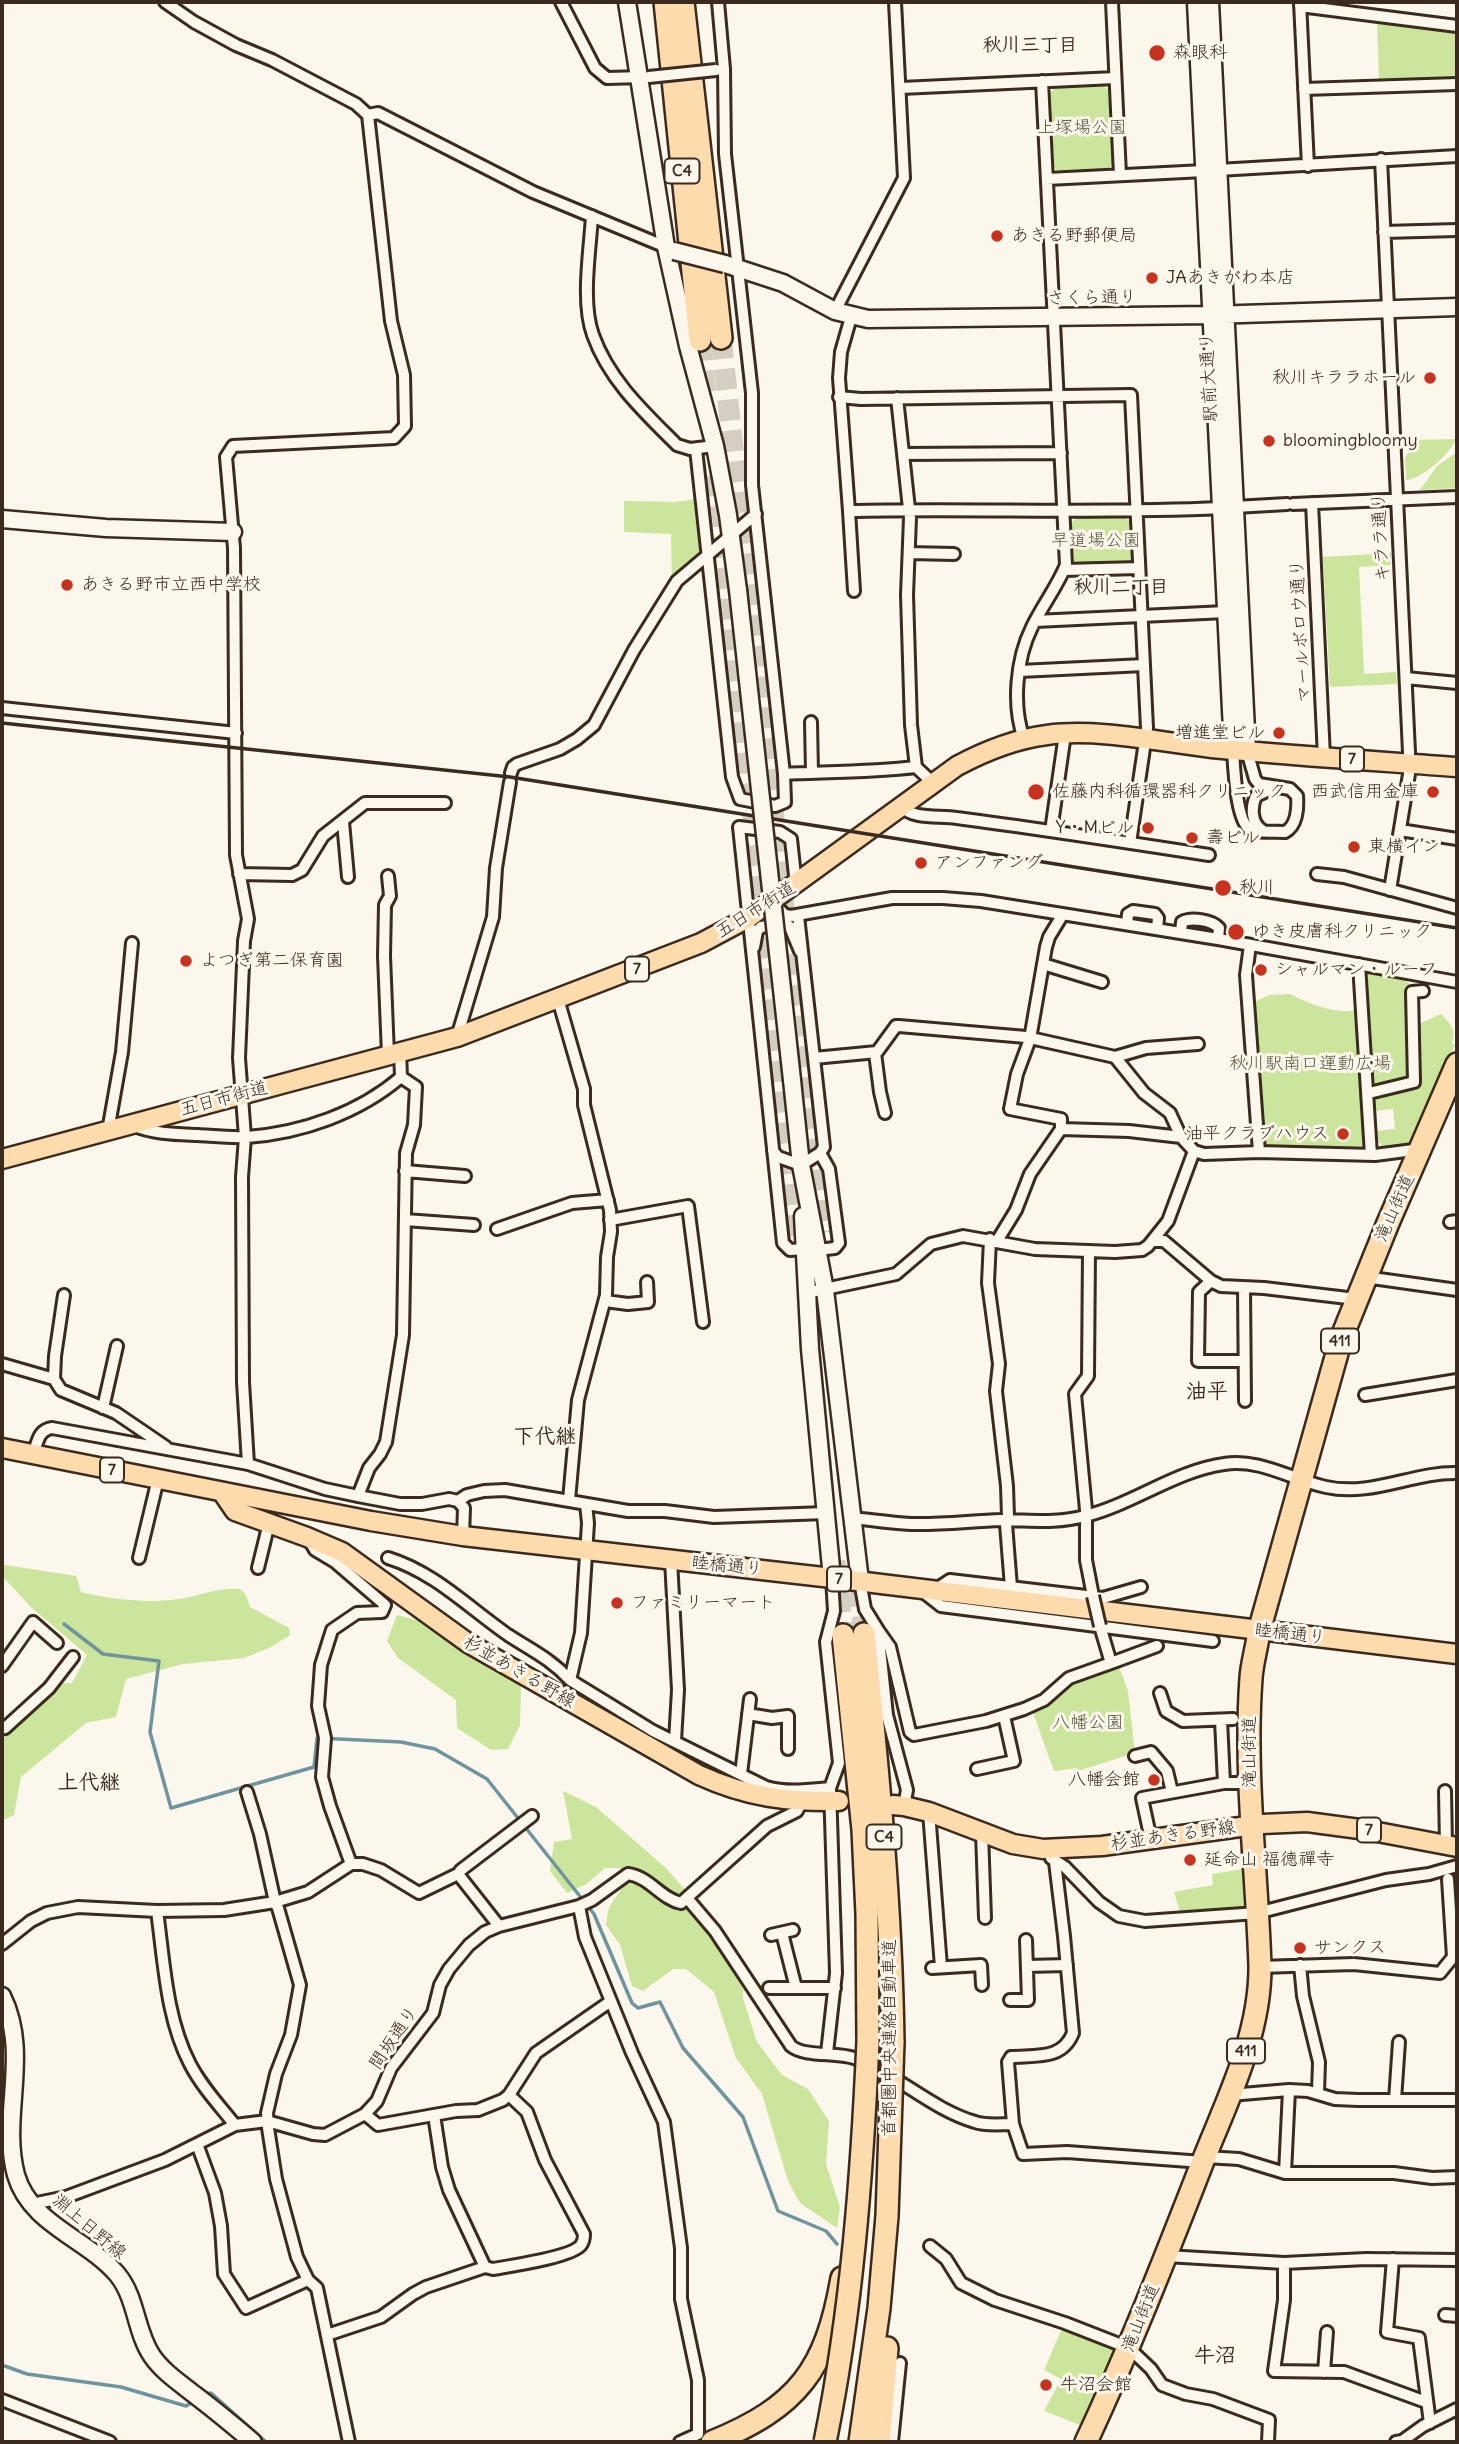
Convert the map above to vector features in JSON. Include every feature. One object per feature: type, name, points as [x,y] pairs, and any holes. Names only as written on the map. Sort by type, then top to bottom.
[{"type":"highway","points":[[658,2],[674,89]]},
{"type":"highway","name":"C4","points":[[665,2],[699,341]]},
{"type":"highway","name":"C4","points":[[683,2],[721,338]]},
{"type":"highway","name":"滝山街道","points":[[1086,2442],[1129,2348],[1230,2095],[1253,2029],[1260,1967],[1251,1826],[1251,1676],[1259,1631],[1341,1339],[1457,1064]]},
{"type":"highway","name":"首都圏中央連絡自動車道","points":[[825,2442],[847,2312],[857,2215],[868,2041],[862,1633]]},
{"type":"highway","name":"首都圏中央連絡自動車道","points":[[860,2442],[879,2308],[887,2216],[893,2042],[884,1828],[862,1633]]},
{"type":"highway","points":[[712,2442],[744,2429],[774,2412],[802,2385],[815,2364],[833,2320],[847,2249],[857,2215]]},
{"type":"highway","points":[[879,2442],[890,2311],[887,2216]]},
{"type":"main road","name":"五日市街道","points":[[2,1159],[457,1037],[701,943],[748,918],[796,885],[932,782],[977,755],[1024,739],[1065,734],[1457,767]]},
{"type":"main road","name":"睦橋通り","points":[[2,1448],[371,1521],[463,1536],[860,1581],[1457,1654]]},
{"type":"main road","name":"杉並あきる野線","points":[[222,1492],[235,1511],[342,1552],[468,1643],[699,1775],[748,1794],[780,1800],[802,1801],[833,1797]]},
{"type":"main road","name":"杉並あきる野線","points":[[898,1805],[929,1812],[1049,1856],[1080,1848],[1251,1826],[1310,1822],[1452,1846]]},
{"type":"street","points":[[165,2],[236,45],[272,60],[356,104],[368,115],[391,321],[404,374],[405,426],[394,438],[233,446],[226,457],[233,532],[236,855],[248,919],[244,941],[239,1058],[245,1137],[242,1177],[243,1382],[248,1464]]},
{"type":"street","points":[[561,2],[596,68],[607,78],[720,69]]},
{"type":"street","points":[[626,2],[644,77],[670,249],[688,346],[715,446],[731,536],[811,1250],[806,1293],[832,1578],[834,1611],[826,1642],[839,1763],[833,1797],[835,1988],[827,2053]]},
{"type":"street","points":[[695,449],[732,777],[740,799],[775,806],[785,802],[784,774],[752,485],[752,393],[731,266],[718,2]]},
{"type":"street","points":[[835,311],[904,178],[895,2]]},
{"type":"street","points":[[1112,2],[1120,175]]},
{"type":"street","name":"駅前大通り","points":[[1196,2],[1211,171],[1240,750]]},
{"type":"street","name":"駅前大通り","points":[[1210,2],[1211,171]]},
{"type":"street","points":[[1308,166],[1300,4],[1457,26]]},
{"type":"street","points":[[901,88],[1115,78]]},
{"type":"street","points":[[1024,739],[1017,708],[1020,671],[1027,641],[1066,565],[1042,81]]},
{"type":"street","points":[[1304,89],[1457,84]]},
{"type":"street","points":[[368,115],[378,113],[498,175],[670,249]]},
{"type":"street","points":[[1047,179],[1457,156]]},
{"type":"street","name":"キララ通り","points":[[1381,159],[1409,763],[1390,890]]},
{"type":"street","points":[[592,216],[587,293],[593,335],[618,383],[677,445],[695,449],[715,446]]},
{"type":"street","points":[[1384,232],[1457,230]]},
{"type":"street","name":"さくら通り","points":[[670,249],[783,283],[835,311],[868,319],[1218,315],[1457,307]]},
{"type":"street","points":[[851,317],[841,352],[839,397],[854,591]]},
{"type":"street","points":[[839,397],[1131,395],[1147,728],[1130,843]]},
{"type":"street","points":[[897,398],[908,510],[907,595],[911,725],[916,767],[932,782]]},
{"type":"street","points":[[903,454],[1060,453]]},
{"type":"street","points":[[849,511],[1137,512],[1457,497]]},
{"type":"street","name":"マールボロウ通り","points":[[1312,503],[1324,757]]},
{"type":"street","name":"駅前大通り","points":[[1228,507],[1226,612],[1240,750]]},
{"type":"street","points":[[457,1037],[493,917],[496,868],[513,767],[559,750],[594,725],[634,650],[677,581],[755,514]]},
{"type":"street","points":[[2,519],[106,528],[233,532]]},
{"type":"street","points":[[909,552],[954,554]]},
{"type":"street","points":[[1064,570],[1139,568]]},
{"type":"street","points":[[1035,621],[1226,612]]},
{"type":"street","points":[[1020,671],[1144,665]]},
{"type":"street","points":[[1406,678],[1457,683]]},
{"type":"street","points":[[2,708],[236,733]]},
{"type":"street","points":[[811,722],[813,772]]},
{"type":"street","points":[[1051,831],[1065,734]]},
{"type":"street","points":[[1240,750],[1257,782],[1274,788],[1290,789],[1295,793],[1295,820],[1290,830],[1285,832],[1248,828],[1242,818],[1240,750]]},
{"type":"street","points":[[784,774],[837,770],[866,772],[916,767]]},
{"type":"street","points":[[1262,830],[1254,821],[1254,800],[1262,792],[1274,788]]},
{"type":"street","points":[[239,874],[292,875],[302,870],[323,836],[365,803],[446,803]]},
{"type":"street","points":[[902,806],[906,812],[915,815],[940,815],[1209,855]]},
{"type":"street","points":[[343,822],[348,877]]},
{"type":"street","points":[[796,885],[791,839],[780,832],[739,827],[783,1243],[790,1250],[835,1248],[839,1243],[829,1169],[820,1153]]},
{"type":"street","points":[[1399,830],[1457,839]]},
{"type":"street","points":[[1317,874],[1343,877],[1457,908]]},
{"type":"street","points":[[358,1496],[369,1468],[386,1442],[394,1393],[402,1335],[406,1153],[414,1125],[416,1087],[401,1077],[394,1053],[384,956],[385,905],[390,896],[388,876]]},
{"type":"street","points":[[773,901],[785,915],[798,916],[891,898],[932,897],[981,901],[1250,944],[1457,982]]},
{"type":"street","points":[[1011,1587],[1007,1486],[996,1391],[999,1364],[988,1283],[994,1240],[1016,1210],[1030,1174],[1060,1129],[1061,1119],[1010,1109],[1017,1073],[1030,1039],[1049,937],[1063,914]]},
{"type":"street","points":[[798,916],[824,1147],[820,1153],[802,1165]]},
{"type":"street","points":[[752,960],[757,931],[761,927],[785,923],[790,927],[796,945],[803,953]]},
{"type":"street","points":[[108,1131],[122,1052],[132,943]]},
{"type":"street","points":[[1250,944],[1246,975],[1259,1152]]},
{"type":"street","points":[[1044,964],[1102,982]]},
{"type":"street","points":[[1359,964],[1371,1155]]},
{"type":"street","points":[[1368,1093],[1414,1082],[1412,992],[1423,990]]},
{"type":"street","points":[[558,999],[584,1089],[584,1104],[611,1220],[605,1301],[578,1400],[569,1500]]},
{"type":"street","points":[[814,1058],[875,1053],[899,1026],[986,1032],[1115,1057],[1146,1048],[1198,1044]]},
{"type":"street","points":[[875,1053],[885,1113]]},
{"type":"street","points":[[1115,1057],[1144,1093],[1170,1113],[1181,1137],[1194,1151],[1204,1154],[1259,1152],[1371,1155],[1421,1149]]},
{"type":"street","points":[[132,1124],[143,1129],[171,1134],[245,1137],[279,1133],[335,1116],[368,1101],[401,1077]]},
{"type":"street","points":[[1060,1129],[1129,1131],[1181,1137]]},
{"type":"street","points":[[773,1151],[778,1157],[802,1165]]},
{"type":"street","points":[[806,1293],[896,1273],[931,1244],[963,1236],[1029,1248],[1142,1250],[1168,1221],[1194,1151]]},
{"type":"street","points":[[405,1171],[465,1176]]},
{"type":"street","points":[[497,1229],[572,1203],[608,1200]]},
{"type":"street","points":[[611,1220],[688,1206],[703,1322]]},
{"type":"street","points":[[405,1220],[474,1226]]},
{"type":"street","points":[[1152,1241],[1164,1241],[1211,1281],[1221,1286],[1264,1288],[1356,1299]]},
{"type":"street","points":[[811,1250],[825,1290],[865,1609],[862,1633],[908,1790],[898,1805]]},
{"type":"street","points":[[1089,1251],[1088,1376],[1075,1394],[1086,1560],[1111,1663]]},
{"type":"street","points":[[1366,1277],[1457,1290]]},
{"type":"street","points":[[1211,1281],[1199,1292],[1198,1361],[1243,1361]]},
{"type":"street","points":[[605,1301],[648,1303],[647,1282]]},
{"type":"street","points":[[1244,1288],[1245,1401]]},
{"type":"street","points":[[64,1295],[54,1379],[61,1390],[116,1412],[170,1449]]},
{"type":"street","points":[[103,1408],[117,1346]]},
{"type":"street","points":[[2,1364],[54,1379]]},
{"type":"street","points":[[1365,1395],[1457,1380]]},
{"type":"street","points":[[33,1454],[40,1434],[45,1429],[52,1428],[248,1464],[325,1489],[400,1504],[422,1504],[450,1499],[458,1501],[464,1508],[463,1536]]},
{"type":"street","points":[[852,1518],[912,1524],[1007,1520],[1036,1523],[1085,1516],[1120,1504],[1164,1483],[1223,1464],[1242,1462],[1328,1488],[1364,1489],[1442,1473],[1457,1473]]},
{"type":"street","points":[[139,1558],[158,1479]]},
{"type":"street","points":[[458,1501],[467,1495],[484,1491],[505,1490],[619,1511],[666,1511],[714,1517],[826,1513]]},
{"type":"street","points":[[570,1680],[581,1633],[588,1522],[586,1504]]},
{"type":"street","points":[[258,1567],[269,1523]]},
{"type":"street","points":[[307,1537],[315,1550],[335,1562],[385,1605],[382,1612],[357,1613],[332,1630],[321,1665],[318,1706],[325,1738],[322,1777],[351,1864]]},
{"type":"street","points":[[388,1558],[421,1571],[510,1636],[555,1664],[570,1680],[675,1741],[766,1787],[833,1797]]},
{"type":"street","points":[[671,1560],[678,1690],[675,1741]]},
{"type":"street","points":[[1141,1587],[1103,1598],[950,1580],[926,1590],[941,1606],[1213,1642]]},
{"type":"street","points":[[2,1666],[33,1622],[57,1643]]},
{"type":"street","points":[[862,1633],[890,1647],[910,1732],[914,1735],[1004,1716],[1044,1700],[1069,1678],[1157,1646]]},
{"type":"street","points":[[2,1726],[5,1728],[49,1688],[73,1657]]},
{"type":"street","points":[[1159,1693],[1166,1711],[1183,1721],[1233,1719]]},
{"type":"street","points":[[741,1774],[750,1699]]},
{"type":"street","points":[[748,1714],[772,1718],[788,1716],[788,1749]]},
{"type":"street","points":[[977,1769],[1014,1761],[1004,1716]]},
{"type":"street","points":[[1221,1720],[1224,1783]]},
{"type":"street","points":[[1135,1756],[1151,1752],[1167,1771],[1172,1792]]},
{"type":"street","points":[[1151,1840],[1142,1798],[1224,1783],[1250,1783]]},
{"type":"street","points":[[1445,1791],[1452,1846]]},
{"type":"street","points":[[247,1792],[275,1902],[300,1985],[291,2035],[276,2074],[267,2120],[276,2179],[297,2257],[307,2280],[317,2288],[349,2442]]},
{"type":"street","points":[[802,1801],[797,1811],[767,1826],[687,1898],[715,1931],[791,2046],[797,2051],[842,2054],[874,2066],[926,2098],[976,2123],[1013,2124]]},
{"type":"street","points":[[1445,1804],[1457,1804]]},
{"type":"street","points":[[929,1812],[937,1967],[981,1965],[982,1985]]},
{"type":"street","points":[[2,1944],[31,1921],[61,1909],[96,1907],[157,1911],[224,1910],[275,1902],[307,1892],[351,1864],[363,1864],[381,1870],[417,1894],[458,1874],[526,1821]]},
{"type":"street","points":[[982,1833],[985,1918]]},
{"type":"street","points":[[1049,1856],[1065,1867],[1100,1902],[1119,1916],[1133,1920],[1257,1913],[1457,1866]]},
{"type":"street","points":[[1049,1856],[1066,1965],[1073,2033],[1068,2046],[1057,2053],[1011,2057],[1008,2062],[1013,2124],[1023,2154],[1067,2152],[1239,2159],[1285,2174],[1394,2173],[1432,2178],[1457,2176]]},
{"type":"street","points":[[458,1874],[499,1926]]},
{"type":"street","name":"間坂通り","points":[[32,2204],[66,2197],[165,2160],[235,2125],[267,2120],[325,2135],[365,2114],[377,2101],[391,2068],[433,2013],[440,1984],[449,1969],[485,1932],[579,1906],[628,1874],[638,1875],[672,1901],[681,1903],[687,1898]]},
{"type":"street","points":[[1260,1967],[1354,1964],[1440,1973],[1453,1957],[1453,1881],[1429,1874]]},
{"type":"street","points":[[579,1906],[585,1937],[632,2053],[664,2122],[681,2248],[681,2299],[698,2380],[698,2434],[680,2442]]},
{"type":"street","points":[[157,1911],[169,1997],[183,2048],[210,2095],[235,2125]]},
{"type":"street","points":[[782,1932],[796,1988]]},
{"type":"street","points":[[1010,2000],[1028,2000],[1026,1940]]},
{"type":"street","points":[[1027,1966],[1066,1965]]},
{"type":"street","points":[[1300,1965],[1303,1996],[1320,2062],[1318,2093]]},
{"type":"street","points":[[769,1988],[835,1988]]},
{"type":"street","name":"淵上日野線","points":[[2,1996],[15,2042],[13,2157],[20,2186],[42,2215],[117,2274],[129,2293],[146,2346],[164,2371],[253,2442]]},
{"type":"street","points":[[365,2114],[378,2125],[478,2110],[495,2104],[509,2095],[536,2053],[611,2001]]},
{"type":"street","points":[[1395,2100],[1399,2042]]},
{"type":"street","points":[[1285,2174],[1290,2090]]},
{"type":"street","points":[[1230,2095],[1290,2090],[1318,2093],[1335,2099],[1457,2100]]},
{"type":"street","points":[[327,2335],[381,2317],[426,2287],[485,2267],[493,2269],[565,2253],[579,2247],[583,2242],[584,2234],[545,2160],[527,2112],[509,2095]]},
{"type":"street","points":[[434,2115],[442,2167],[449,2190],[485,2267]]},
{"type":"street","points":[[197,2144],[215,2193],[225,2274],[246,2308],[307,2280]]},
{"type":"street","points":[[930,2246],[946,2259],[961,2283],[995,2300],[1129,2348],[1151,2369],[1162,2385],[1186,2394],[1213,2399],[1269,2420],[1268,2442]]},
{"type":"street","points":[[1166,2256],[1284,2263],[1392,2259],[1457,2260]]},
{"type":"street","points":[[1392,2259],[1387,2332],[1419,2338],[1430,2423]]},
{"type":"street","points":[[1284,2263],[1284,2300],[1274,2371],[1344,2372],[1426,2402]]},
{"type":"street","points":[[1445,2315],[1457,2316]]},
{"type":"street","points":[[1324,2372],[1327,2332]]},
{"type":"street","points":[[892,2442],[900,2363]]},
{"type":"street","points":[[2,2400],[110,2442]]},
{"type":"street","points":[[1396,2442],[1457,2409]]},
{"type":"green space","points":[[1377,22],[1457,32],[1457,78],[1379,81]]},
{"type":"green space","name":"上塚場公園","points":[[1102,85],[1110,91],[1113,164],[1107,170],[1059,172],[1054,167],[1050,93],[1055,88]]},
{"type":"green space","points":[[1456,439],[1435,465],[1419,476],[1406,480],[1405,459],[1414,440]]},
{"type":"green space","points":[[1457,452],[1457,488],[1420,490],[1437,466]]},
{"type":"green space","points":[[694,499],[700,557],[672,584],[671,534],[624,532],[624,501],[676,502]]},
{"type":"green space","name":"早道場公園","points":[[1076,518],[1125,518],[1130,522],[1132,558],[1127,563],[1084,564],[1074,567],[1071,564],[1071,523]]},
{"type":"green space","points":[[1391,553],[1391,565],[1359,567],[1364,674],[1396,672],[1397,684],[1330,687],[1323,557]]},
{"type":"green space","points":[[1362,969],[1396,974],[1409,983],[1412,1078],[1374,1088],[1371,1086],[1366,988]]},
{"type":"green space","name":"秋川駅南口運動広場","points":[[1290,994],[1333,1010],[1360,1009],[1369,1146],[1365,1150],[1266,1149],[1262,1146],[1254,1002],[1269,995]]},
{"type":"green space","points":[[1441,1014],[1452,1028],[1452,1044],[1455,1045],[1410,1145],[1381,1149],[1381,1143],[1375,1143],[1375,1131],[1395,1129],[1393,1109],[1373,1111],[1372,1098],[1375,1094],[1420,1085],[1414,1026]]},
{"type":"green space","points":[[5,1565],[76,1576],[81,1592],[120,1599],[173,1600],[219,1590],[240,1589],[246,1595],[250,1607],[289,1628],[290,1635],[271,1647],[244,1658],[183,1664],[126,1679],[116,1717],[86,1723],[21,1777],[14,1815],[2,1821],[2,1739],[64,1683],[72,1683],[87,1655],[32,1608],[2,1576],[2,1568]]},
{"type":"green space","points":[[397,1615],[477,1635],[515,1660],[517,1680],[521,1688],[520,1725],[508,1749],[491,1750],[457,1728],[456,1700],[398,1658],[387,1641]]},
{"type":"green space","name":"八幡公園","points":[[1118,1664],[1128,1691],[1135,1753],[1078,1771],[1077,1768],[1054,1771],[1032,1710],[1071,1682]]},
{"type":"green space","points":[[563,1791],[596,1807],[667,1869],[686,1891],[688,1909],[720,1951],[743,1989],[743,1998],[757,2042],[782,2075],[808,2089],[829,2121],[826,2164],[840,2207],[837,2228],[800,2203],[788,2181],[762,2094],[736,2058],[714,1992],[686,1969],[673,1969],[643,1991],[632,1986],[620,1945],[606,1925],[609,1908],[623,1884],[620,1868],[605,1868],[585,1885],[567,1893],[550,1871],[554,1842],[572,1839]]},
{"type":"green space","points":[[1243,1869],[1246,1911],[1181,1916],[1174,1892],[1213,1885],[1212,1874]]},
{"type":"green space","points":[[1063,2326],[1122,2349],[1085,2427],[1044,2411],[1061,2379],[1044,2370]]},
{"type":"waterway","points":[[64,1624],[103,1654],[159,1661],[150,1732],[171,1808],[314,1767],[317,1738],[401,1742],[435,1749],[487,1779],[594,1914],[632,2003],[638,2008],[660,2002],[683,2048],[743,2117],[778,2211],[826,2231],[837,2244]]},
{"type":"waterway","points":[[2,2365],[27,2374],[121,2387],[186,2406],[191,2403]]},
{"type":"waterway","points":[[206,2394],[211,2393],[266,2442]]},
{"type":"tunnel","points":[[721,338],[820,1233]]},
{"type":"tunnel","points":[[700,340],[706,398]]},
{"type":"tunnel","points":[[715,475],[800,1240]]},
{"type":"tunnel","points":[[835,1561],[843,1635]]},
{"type":"tunnel","points":[[859,1585],[864,1634]]},
{"type":"railway","points":[[2,723],[510,777],[1457,928]]},
{"type":"place","name":"森眼科","points":[[1157,53]]},
{"type":"place","name":"あきる野郵便局","points":[[997,236]]},
{"type":"place","name":"JAあきがわ本店","points":[[1152,278]]},
{"type":"place","name":"秋川キララホール","points":[[1430,378]]},
{"type":"place","name":"bloomingbloomy","points":[[1269,441]]},
{"type":"place","name":"あきる野市立西中学校","points":[[67,585]]},
{"type":"place","name":"増進堂ビル","points":[[1279,733]]},
{"type":"place","name":"佐藤内科循環器科クリニック","points":[[1036,792]]},
{"type":"place","name":"西武信用金庫","points":[[1433,792]]},
{"type":"place","name":"Y・Mビル","points":[[1148,828]]},
{"type":"place","name":"壽ビル","points":[[1192,838]]},
{"type":"place","name":"東横イン","points":[[1354,847]]},
{"type":"place","name":"アンファング","points":[[921,863]]},
{"type":"place","name":"秋川","points":[[1223,888]]},
{"type":"place","name":"ゆき皮膚科クリニック","points":[[1236,932]]},
{"type":"place","name":"よつぎ第二保育園","points":[[186,961]]},
{"type":"place","name":"シャルマン・ルーフ","points":[[1261,970]]},
{"type":"place","name":"油平クラブハウス","points":[[1343,1134]]},
{"type":"place","name":"ファミリーマート","points":[[617,1603]]},
{"type":"place","name":"八幡会館","points":[[1154,1780]]},
{"type":"place","name":"延命山 福德禪寺","points":[[1190,1860]]},
{"type":"place","name":"サンクス","points":[[1300,1948]]},
{"type":"place","name":"牛沼会館","points":[[1046,2385]]},
{"type":"district","name":"秋川三丁目","points":[[1030,46]]},
{"type":"district","name":"秋川二丁目","points":[[1121,588]]},
{"type":"district","name":"油平","points":[[1207,1392]]},
{"type":"district","name":"下代継","points":[[545,1437]]},
{"type":"district","name":"上代継","points":[[89,1783]]},
{"type":"district","name":"牛沼","points":[[1215,2356]]}]
